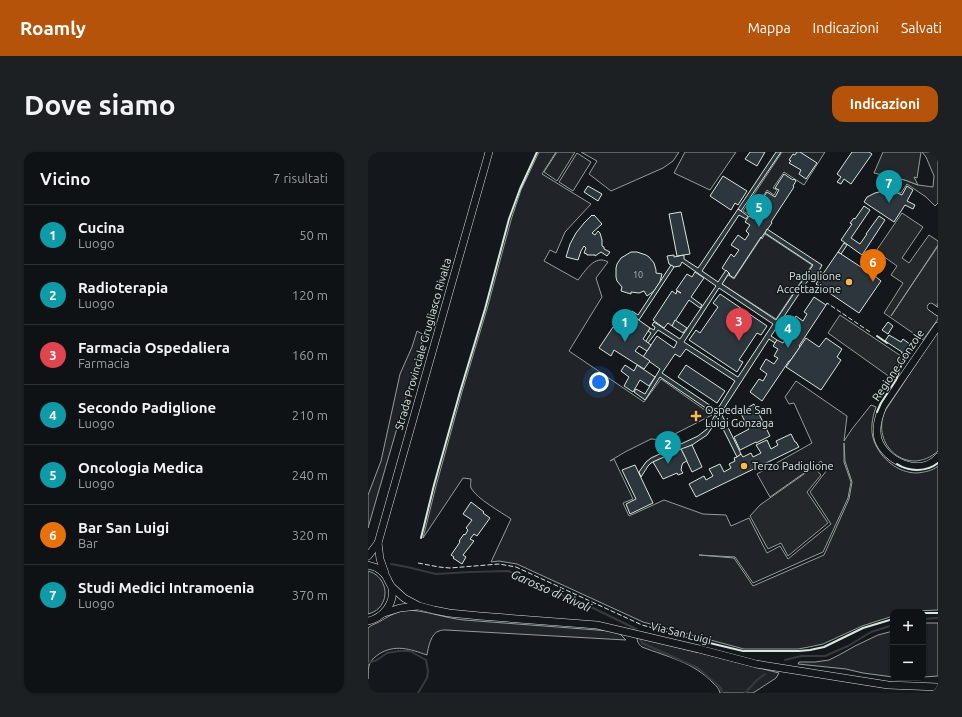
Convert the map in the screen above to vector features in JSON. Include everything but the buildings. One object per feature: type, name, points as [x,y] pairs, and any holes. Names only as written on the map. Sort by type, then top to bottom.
[{"type":"street","name":"Strada Provinciale Grugliasco Rivalta","points":[[368,556],[378,543],[489,152]]},
{"type":"street","points":[[931,307],[938,312]]},
{"type":"street","name":"Regione Gonzole","points":[[938,326],[883,406],[877,426],[880,444],[890,456],[898,461],[908,466],[922,466],[938,458]]},
{"type":"street","name":"Strada Provinciale Grugliasco Rivalta","points":[[378,543],[380,559],[392,587]]},
{"type":"street","points":[[368,565],[377,568],[386,575]]},
{"type":"street","points":[[370,622],[383,613],[391,602],[392,587]]},
{"type":"street","name":"Via San Luigi","points":[[392,587],[404,598],[418,606],[449,613],[597,625],[692,647],[756,664],[888,685],[938,687]]},
{"type":"street","name":"Via San Luigi","points":[[383,613],[400,608],[418,606]]},
{"type":"shaded area","points":[[539,152],[556,152],[542,174],[591,204],[565,232],[556,253],[550,250],[544,261],[578,280],[587,268],[595,262],[603,260],[608,262],[596,278],[602,297],[569,351],[644,402],[661,379],[712,415],[663,440],[651,439],[610,461],[614,459],[633,499],[623,503],[629,516],[664,500],[703,514],[726,515],[731,526],[749,518],[767,553],[780,546],[788,559],[831,524],[810,492],[827,470],[821,461],[770,497],[757,474],[812,443],[794,403],[789,404],[785,397],[796,381],[847,416],[844,441],[871,405],[876,407],[872,424],[874,441],[881,454],[891,464],[903,471],[917,473],[926,472],[938,466],[938,610],[890,609],[890,617],[862,626],[823,644],[809,647],[798,649],[744,649],[643,622],[517,564],[499,561],[491,562],[511,519],[484,501],[474,492],[471,488],[471,479],[463,478],[423,538],[462,392],[487,309],[511,220],[521,190]],"holes":[[[844,443],[845,461],[852,482],[849,499],[824,555],[753,586],[734,558],[699,555],[735,557],[753,583],[823,552],[848,498],[851,482],[844,462]]]},
{"type":"shaded area","points":[[557,152],[575,152],[557,181],[544,172]]},
{"type":"shaded area","points":[[581,152],[679,152],[673,161],[663,168],[611,191],[589,174],[597,161]]},
{"type":"shaded area","points":[[685,152],[736,152],[710,190],[674,173]]},
{"type":"shaded area","points":[[782,152],[825,152],[804,185],[784,172],[773,188],[777,190],[774,195],[767,190],[759,203],[766,208],[763,211],[759,209],[753,217],[743,211]]},
{"type":"shaded area","points":[[883,152],[921,152],[917,178],[914,177],[918,185],[905,180],[874,173]]},
{"type":"shaded area","points":[[922,152],[938,152],[938,203],[935,206],[926,197],[907,184],[901,193],[879,182],[882,175],[905,180],[918,185],[933,187],[934,176],[926,157]]},
{"type":"shaded area","points":[[577,153],[591,162],[573,191],[559,182]]},
{"type":"shaded area","points":[[902,213],[923,227],[902,258],[909,263],[929,235],[938,241],[938,245],[891,316],[938,246],[938,319],[923,340],[884,313],[903,283],[891,275],[897,266],[876,251]]},
{"type":"shaded area","points":[[765,234],[812,265],[776,319],[722,284],[728,275],[734,279]]},
{"type":"shaded area","points":[[840,315],[901,356],[894,380],[828,333]]},
{"type":"shaded area","points":[[417,331],[424,335],[368,528],[368,495],[381,461],[400,374],[412,347]]},
{"type":"shaded area","points":[[938,331],[938,451],[926,458],[915,461],[904,459],[895,454],[887,446],[883,435],[882,424],[885,411]]},
{"type":"shaded area","points":[[814,467],[821,475],[807,492],[828,523],[788,556],[781,543],[768,549],[750,516],[760,505]]},
{"type":"shaded area","points":[[368,571],[374,573],[382,581],[385,597],[379,608],[368,614]]},
{"type":"shaded area","points":[[405,610],[420,611],[464,620],[610,631],[620,634],[626,640],[442,630],[436,632],[432,638],[427,655],[403,648],[391,649],[379,654],[373,659],[368,669],[368,628],[398,612]]},
{"type":"shaded area","points":[[926,623],[938,623],[938,676],[926,677]]},
{"type":"shaded area","points":[[890,632],[890,677],[846,669],[798,664],[799,662],[829,660],[878,635]]},
{"type":"shaded area","points":[[637,637],[779,673],[776,678],[753,693],[720,693],[716,686],[697,670],[680,661],[642,647],[637,640]]},
{"type":"waterway","name":"Garosso di Rivoli","points":[[391,564],[436,574],[508,571],[589,606],[636,629]]},
{"type":"waterway","points":[[926,619],[938,618]]},
{"type":"waterway","points":[[785,660],[801,656],[825,656],[848,646],[871,632],[890,626]]},
{"type":"waterway","name":"Garosso di Rivoli","points":[[640,638],[642,643],[698,668],[721,688],[722,693]]},
{"type":"waterway","points":[[368,663],[377,660],[387,653],[399,651],[410,651],[426,660],[428,671],[427,678],[418,693]]},
{"type":"waterway","points":[[745,693],[765,674]]},
{"type":"fence","points":[[826,305],[827,303],[870,332]]},
{"type":"fence","points":[[418,563],[450,568],[499,564],[516,567],[642,625],[693,639]]},
{"type":"wall","points":[[421,538],[434,485],[485,309],[509,219],[520,189],[537,152]]},
{"type":"wall","points":[[877,336],[887,343]]},
{"type":"wall","points":[[877,412],[896,380],[905,355],[902,353]]},
{"type":"wall","points":[[897,464],[912,470],[918,470],[929,468],[938,463]]},
{"type":"wall","points":[[926,613],[938,613]]},
{"type":"wall","points":[[693,639],[743,651],[810,650],[824,647],[863,628],[890,620]]},
{"type":"place","name":"Studi Medici Intramoenia","points":[[889,203]]},
{"type":"place","name":"Oncologia Medica","points":[[759,227]]},
{"type":"place","name":"Padiglione Accettazione","points":[[849,282]]},
{"type":"place","name":"Bar San Luigi","points":[[873,282]]},
{"type":"place","name":"Farmacia Ospedaliera","points":[[739,341]]},
{"type":"place","name":"Cucina","points":[[625,342]]},
{"type":"place","name":"Secondo Padiglione","points":[[788,348]]},
{"type":"place","name":"Ospedale San Luigi Gonzaga","points":[[696,416]]},
{"type":"place","name":"Radioterapia","points":[[668,464]]},
{"type":"place","name":"Terzo Padiglione","points":[[744,466]]}]
